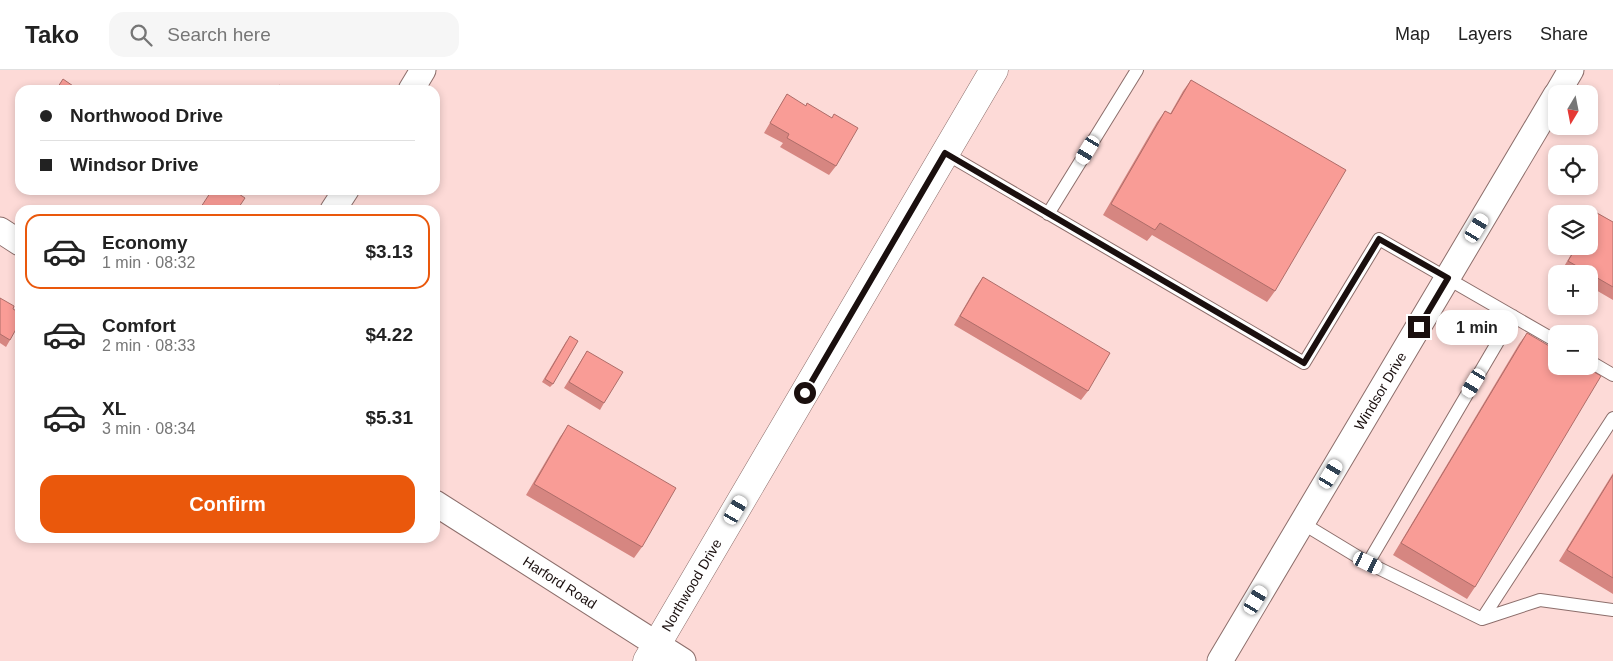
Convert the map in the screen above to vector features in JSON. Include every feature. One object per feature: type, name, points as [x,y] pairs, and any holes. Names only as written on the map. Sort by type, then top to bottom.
[{"type":"street","points":[[414,85],[423,70]]},
{"type":"street","name":"Northwood Drive","points":[[652,653],[994,70]]},
{"type":"street","name":"Windsor Drive","points":[[1563,85],[1571,70]]},
{"type":"street","name":"Windsor Drive","points":[[1220,661],[1548,110]]},
{"type":"street","points":[[0,230],[15,240]]},
{"type":"street","name":"Harford Road","points":[[440,506],[652,653],[683,661]]},
{"type":"lane","points":[[1048,214],[1137,70]]},
{"type":"lane","points":[[945,153],[1304,363],[1379,239],[1548,336]]},
{"type":"lane","points":[[1368,563],[1513,316]]},
{"type":"lane","points":[[1598,366],[1613,375]]},
{"type":"lane","points":[[1482,619],[1613,418]]},
{"type":"lane","points":[[1302,523],[1368,563],[1482,619],[1540,600],[1613,610]]},
{"type":"building","points":[[63,79],[72,85],[59,85]]},
{"type":"building","points":[[1191,80],[1346,170],[1275,291],[1160,223],[1155,230],[1111,204],[1165,111],[1171,114]]},
{"type":"building","points":[[787,94],[806,106],[807,103],[832,118],[834,114],[858,128],[836,166],[787,138],[789,134],[770,123]]},
{"type":"building","points":[[209,195],[240,195],[245,198],[240,205],[202,205]]},
{"type":"building","points":[[1598,214],[1613,222],[1613,287],[1598,278],[1598,265],[1575,265],[1568,261],[1572,255],[1598,255]]},
{"type":"building","points":[[983,277],[1110,353],[1088,391],[960,316]]},
{"type":"building","points":[[0,298],[14,306],[15,331],[10,340],[0,334]]},
{"type":"building","points":[[1527,333],[1548,345],[1548,375],[1598,374],[1601,376],[1475,587],[1401,543]]},
{"type":"building","points":[[570,336],[578,341],[553,384],[545,379]]},
{"type":"building","points":[[587,351],[623,372],[604,403],[569,382]]},
{"type":"building","points":[[568,425],[676,488],[642,547],[534,484]]},
{"type":"building","points":[[1613,475],[1613,578],[1567,550]]},
{"type":"route","points":[[805,393],[945,153],[1304,363],[1379,239],[1448,278],[1419,327]]}]
